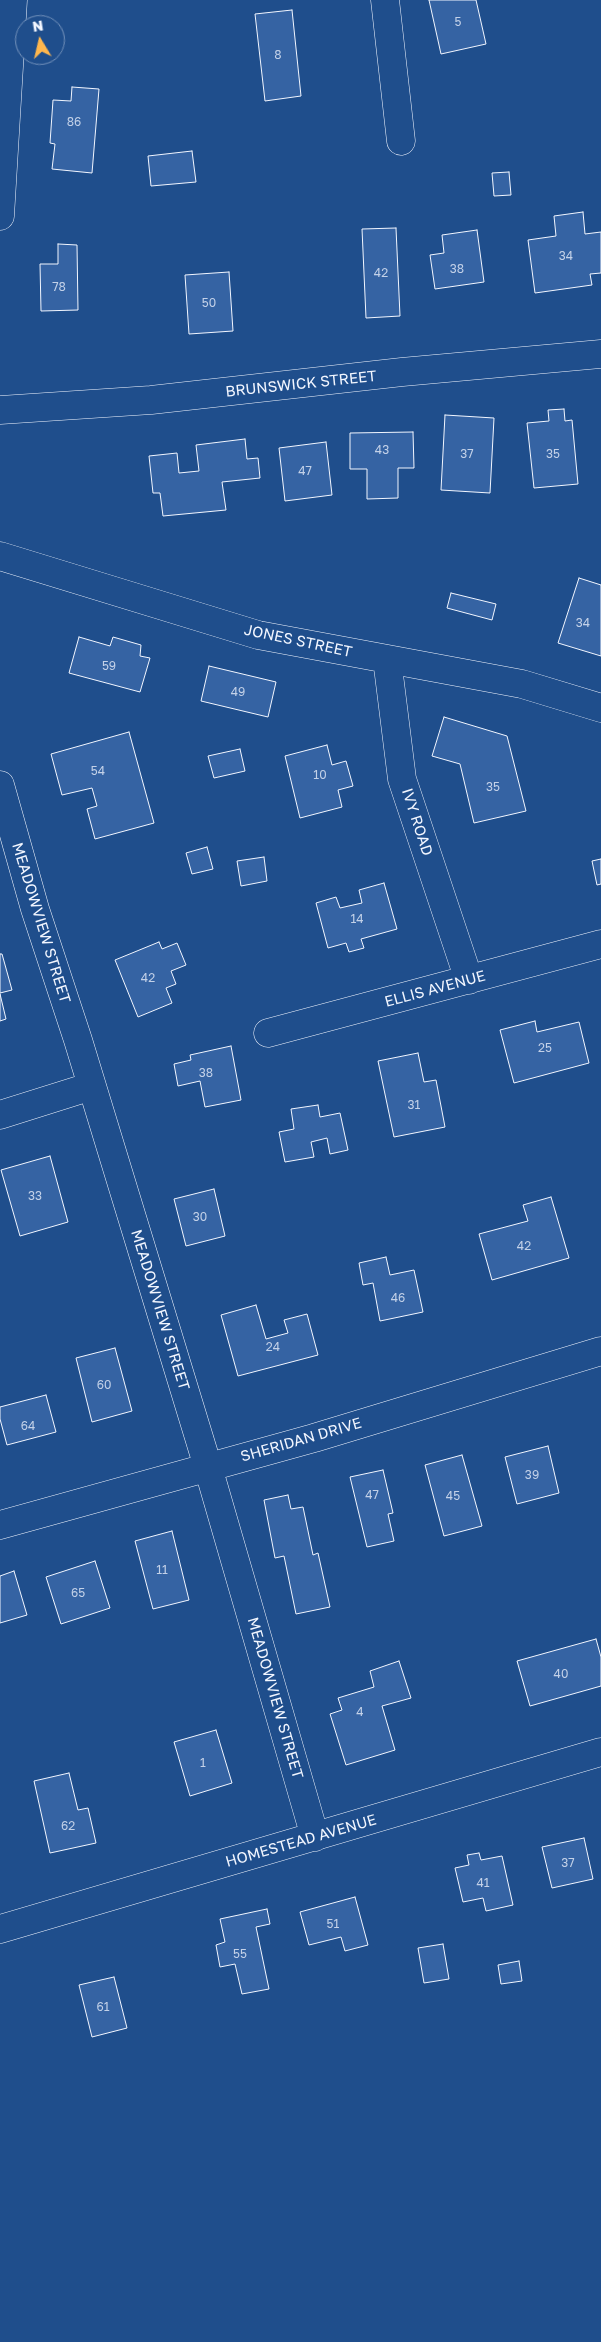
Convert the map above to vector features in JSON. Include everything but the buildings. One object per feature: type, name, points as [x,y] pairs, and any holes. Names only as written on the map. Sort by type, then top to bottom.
[{"type":"street","points":[[0,216],[5,40],[13,0]]},
{"type":"street","points":[[385,0],[401,141]]},
{"type":"street","name":"BRUNSWICK STREET","points":[[0,410],[151,400],[402,372],[601,354]]},
{"type":"street","name":"JONES STREET","points":[[0,556],[258,635],[522,684],[601,708]]},
{"type":"street","name":"IVY ROAD","points":[[387,659],[402,778],[469,980]]},
{"type":"street","name":"MEADOWVIEW STREET","points":[[0,785],[36,909],[208,1467],[315,1837]]},
{"type":"street","name":"ELLIS AVENUE","points":[[268,1033],[601,944]]},
{"type":"street","points":[[0,1115],[92,1086]]},
{"type":"street","name":"SHERIDAN DRIVE","points":[[0,1525],[314,1438],[601,1351]]},
{"type":"street","name":"HOMESTEAD AVENUE","points":[[0,1929],[601,1752]]}]
